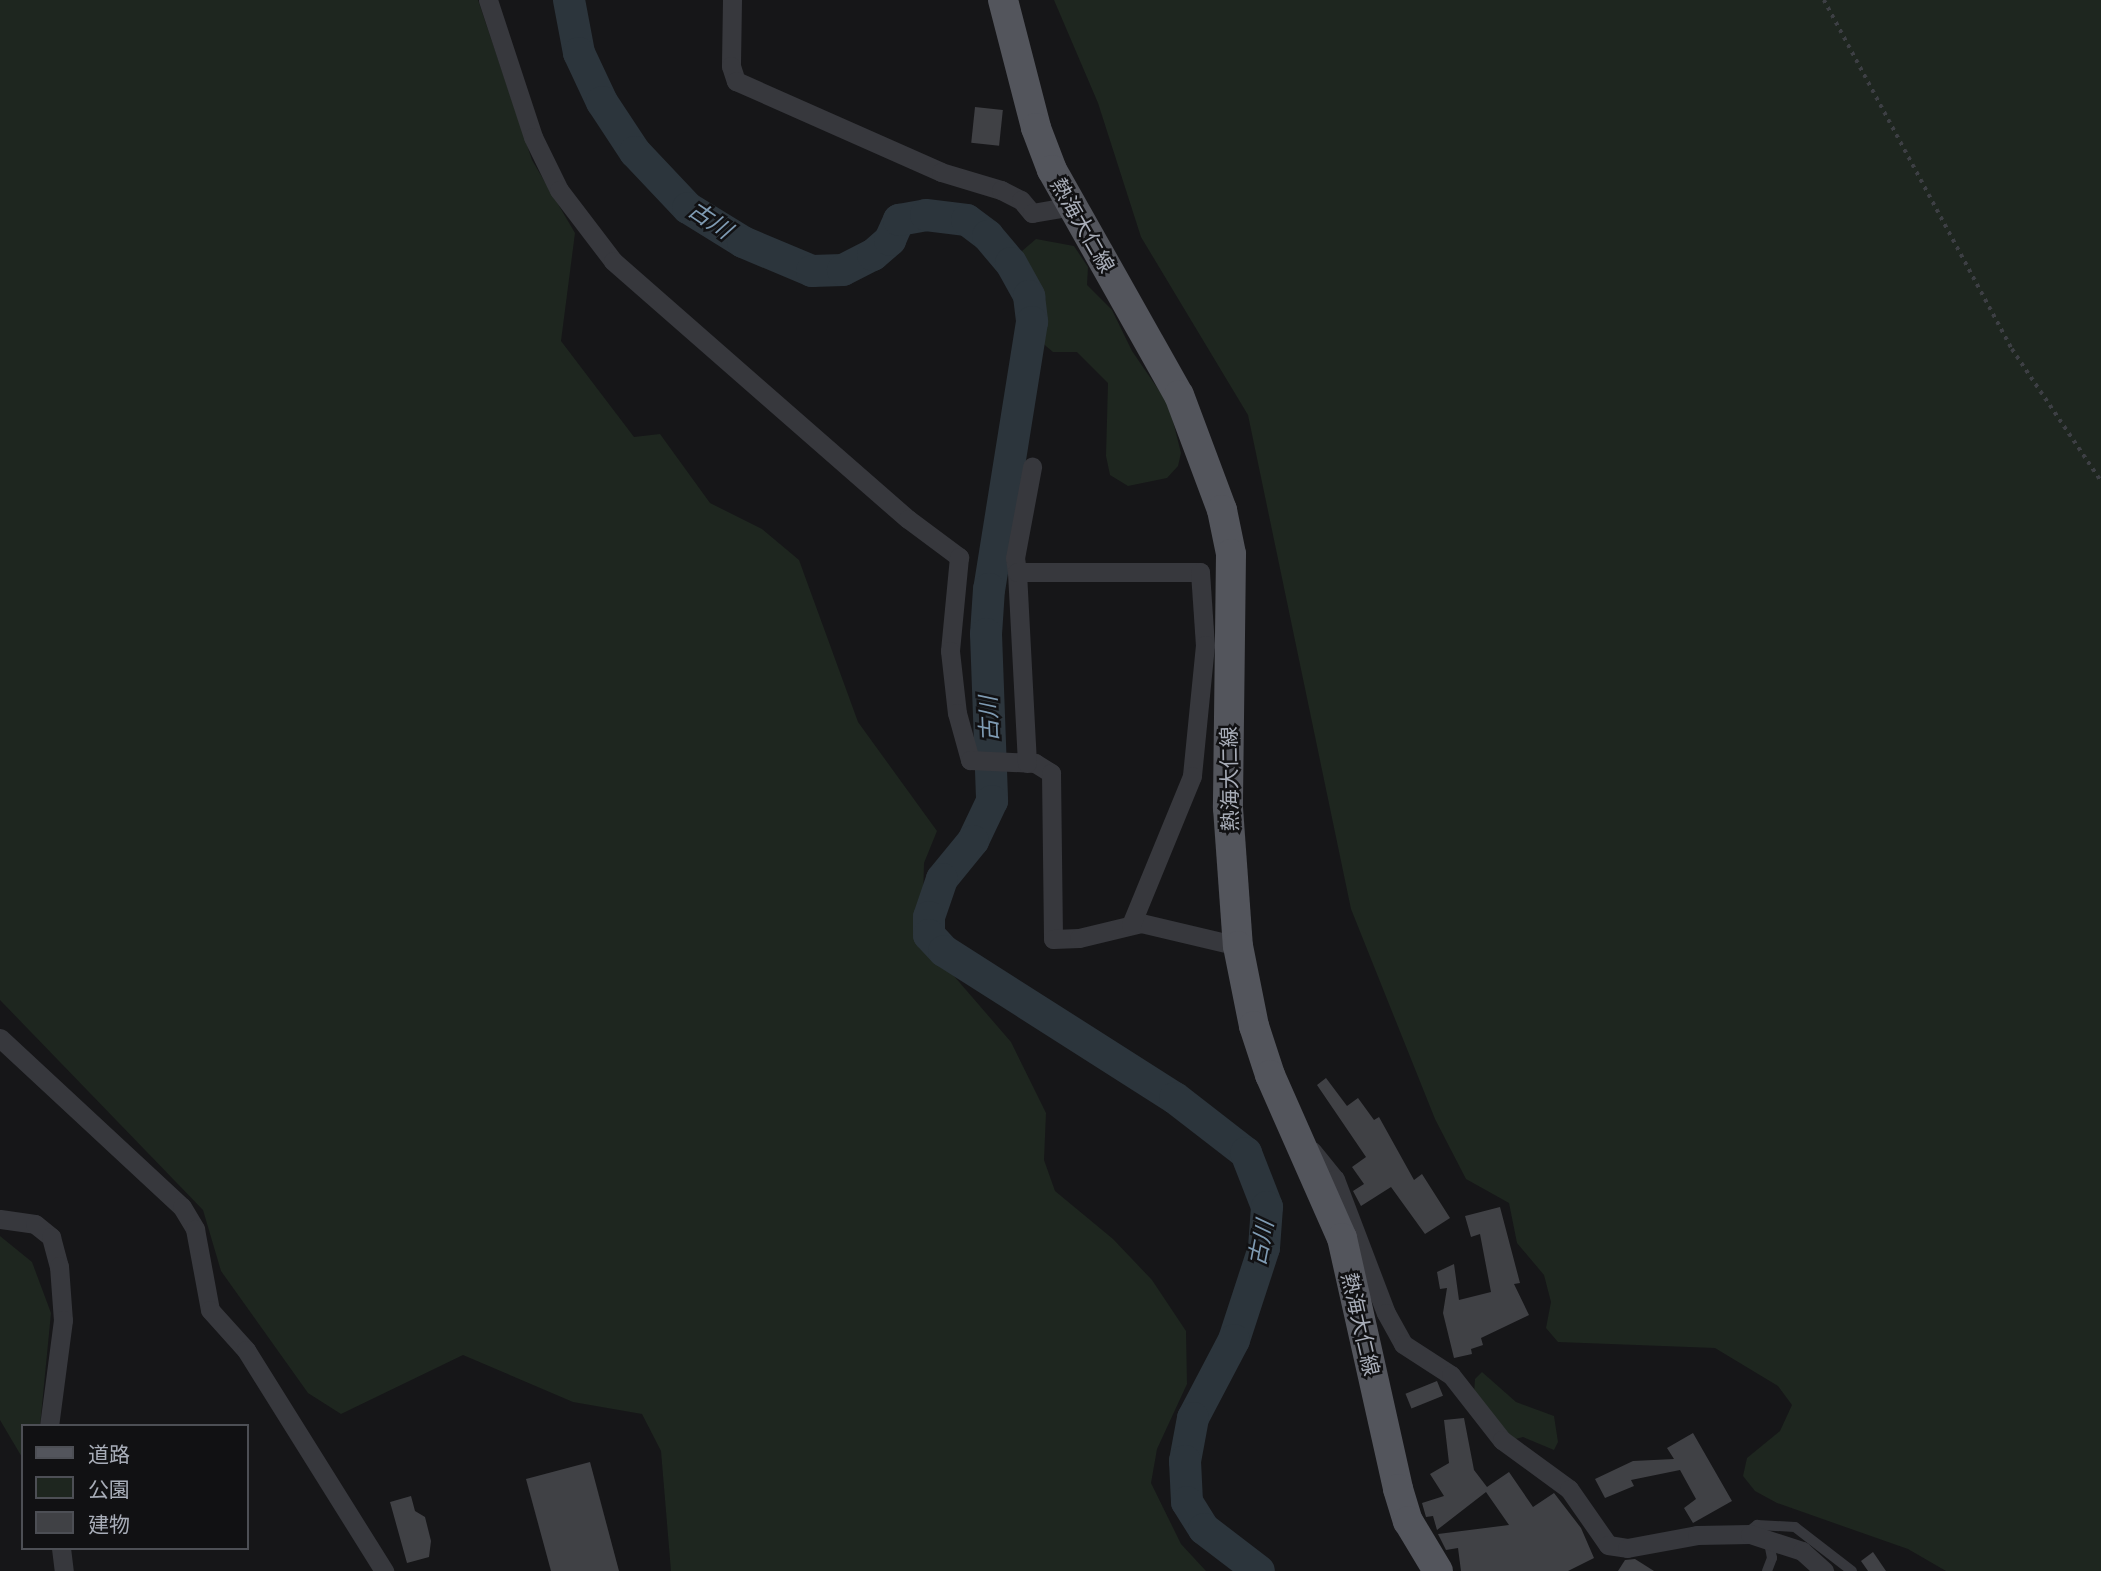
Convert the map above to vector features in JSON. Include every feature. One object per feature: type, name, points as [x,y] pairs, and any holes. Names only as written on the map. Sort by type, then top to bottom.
[{"type":"main road","name":"熱海大仁線","points":[[1003,0],[1035,128],[1073,206],[1179,395],[1222,510],[1231,554],[1228,808],[1238,946],[1254,1026],[1270,1075],[1342,1238],[1408,1521],[1438,1571]]},
{"type":"street","points":[[488,0],[533,137],[559,190],[613,261],[908,519],[959,557],[951,682],[970,760],[1021,763],[1051,773],[1053,939],[1079,939],[1131,925],[1152,924],[1238,946]]},
{"type":"street","points":[[732,0],[731,66],[736,81],[941,172],[1001,190],[1021,200],[1032,213],[1073,206]]},
{"type":"street","points":[[1021,763],[1015,558],[1032,467]]},
{"type":"street","points":[[1017,572],[1196,570],[1203,576],[1205,645],[1189,792],[1131,925]]},
{"type":"street","points":[[0,1038],[182,1207],[195,1229],[211,1310],[246,1350],[384,1571]]},
{"type":"street","points":[[1301,1141],[1335,1179],[1386,1313],[1403,1344],[1415,1356],[1451,1375],[1502,1440],[1569,1489],[1608,1545],[1627,1548],[1697,1535],[1747,1533],[1768,1537],[1802,1550],[1825,1571]]},
{"type":"street","points":[[0,1219],[35,1224],[51,1237],[59,1266],[63,1320],[49,1424]]},
{"type":"street","points":[[61,1550],[64,1571]]},
{"type":"lane","points":[[1747,1533],[1757,1525],[1795,1527],[1852,1571]]},
{"type":"lane","points":[[1768,1537],[1772,1558],[1768,1571]]},
{"type":"path","points":[[1824,0],[2012,349],[2101,481]]},
{"type":"green space","points":[[0,0],[478,0],[532,160],[575,233],[561,341],[634,437],[660,434],[710,503],[762,529],[799,560],[858,722],[937,831],[924,863],[922,939],[1011,1042],[1046,1113],[1044,1160],[1055,1191],[1113,1239],[1152,1280],[1186,1331],[1187,1384],[1157,1449],[1151,1483],[1181,1544],[1206,1571],[671,1571],[661,1451],[642,1414],[573,1402],[463,1355],[341,1414],[308,1393],[221,1271],[203,1210],[0,1000]]},
{"type":"green space","points":[[1054,0],[2101,0],[2101,1571],[1946,1571],[1908,1549],[1777,1503],[1755,1491],[1743,1476],[1747,1458],[1780,1431],[1792,1405],[1778,1386],[1715,1348],[1558,1342],[1546,1328],[1551,1302],[1544,1275],[1517,1243],[1509,1203],[1466,1179],[1435,1119],[1351,909],[1248,415],[1141,237],[1098,103]]},
{"type":"green space","points":[[1036,239],[1074,246],[1088,267],[1087,285],[1112,310],[1132,351],[1169,405],[1181,453],[1178,466],[1167,478],[1128,486],[1110,475],[1106,456],[1108,383],[1077,352],[1053,352],[1040,341],[1038,302],[1023,268],[1022,251]]},
{"type":"green space","points":[[0,1236],[32,1262],[51,1313],[40,1424],[21,1424],[21,1456],[0,1420]]},
{"type":"green space","points":[[1482,1372],[1516,1402],[1554,1416],[1558,1442],[1554,1450],[1523,1437],[1512,1440],[1474,1394],[1475,1379]]},
{"type":"building","points":[[975,107],[1003,110],[999,146],[971,143]]},
{"type":"building","points":[[1326,1078],[1347,1106],[1358,1098],[1374,1120],[1379,1117],[1414,1180],[1422,1174],[1450,1218],[1425,1234],[1391,1187],[1361,1206],[1353,1191],[1364,1184],[1352,1167],[1366,1157],[1317,1085]]},
{"type":"building","points":[[1500,1207],[1520,1283],[1514,1284],[1529,1315],[1481,1338],[1483,1345],[1471,1349],[1472,1354],[1454,1358],[1443,1313],[1447,1288],[1440,1289],[1437,1272],[1454,1264],[1459,1300],[1491,1292],[1480,1234],[1471,1237],[1465,1216]]},
{"type":"building","points":[[1437,1381],[1443,1396],[1411,1409],[1405,1394]]},
{"type":"building","points":[[1464,1418],[1474,1470],[1487,1487],[1509,1472],[1533,1507],[1554,1493],[1581,1528],[1594,1558],[1568,1571],[1461,1571],[1458,1548],[1446,1550],[1438,1534],[1509,1525],[1486,1492],[1437,1530],[1433,1516],[1426,1517],[1422,1503],[1444,1496],[1430,1474],[1449,1463],[1444,1420]]},
{"type":"building","points":[[1693,1433],[1732,1501],[1693,1523],[1684,1508],[1696,1499],[1680,1470],[1631,1480],[1634,1486],[1605,1498],[1595,1479],[1633,1461],[1674,1459],[1667,1448]]},
{"type":"building","points":[[590,1462],[619,1571],[551,1571],[526,1479]]},
{"type":"building","points":[[411,1496],[415,1511],[425,1517],[431,1541],[429,1557],[407,1563],[390,1502]]},
{"type":"building","points":[[1873,1552],[1886,1571],[1868,1571],[1861,1561]]},
{"type":"building","points":[[1635,1559],[1654,1571],[1618,1571],[1625,1560]]},
{"type":"waterway","name":"古川","points":[[569,0],[579,53],[602,102],[635,152],[688,208],[743,242],[812,271],[843,270],[873,255],[890,240],[899,220],[926,215],[967,220],[988,236],[1011,263],[1029,296],[1032,322],[989,589],[986,634],[992,801],[973,841],[942,879],[929,917],[929,935],[944,951],[1175,1098],[1246,1153],[1267,1207],[1264,1248],[1234,1340],[1193,1418],[1185,1461],[1187,1502],[1204,1529],[1259,1571]]}]
